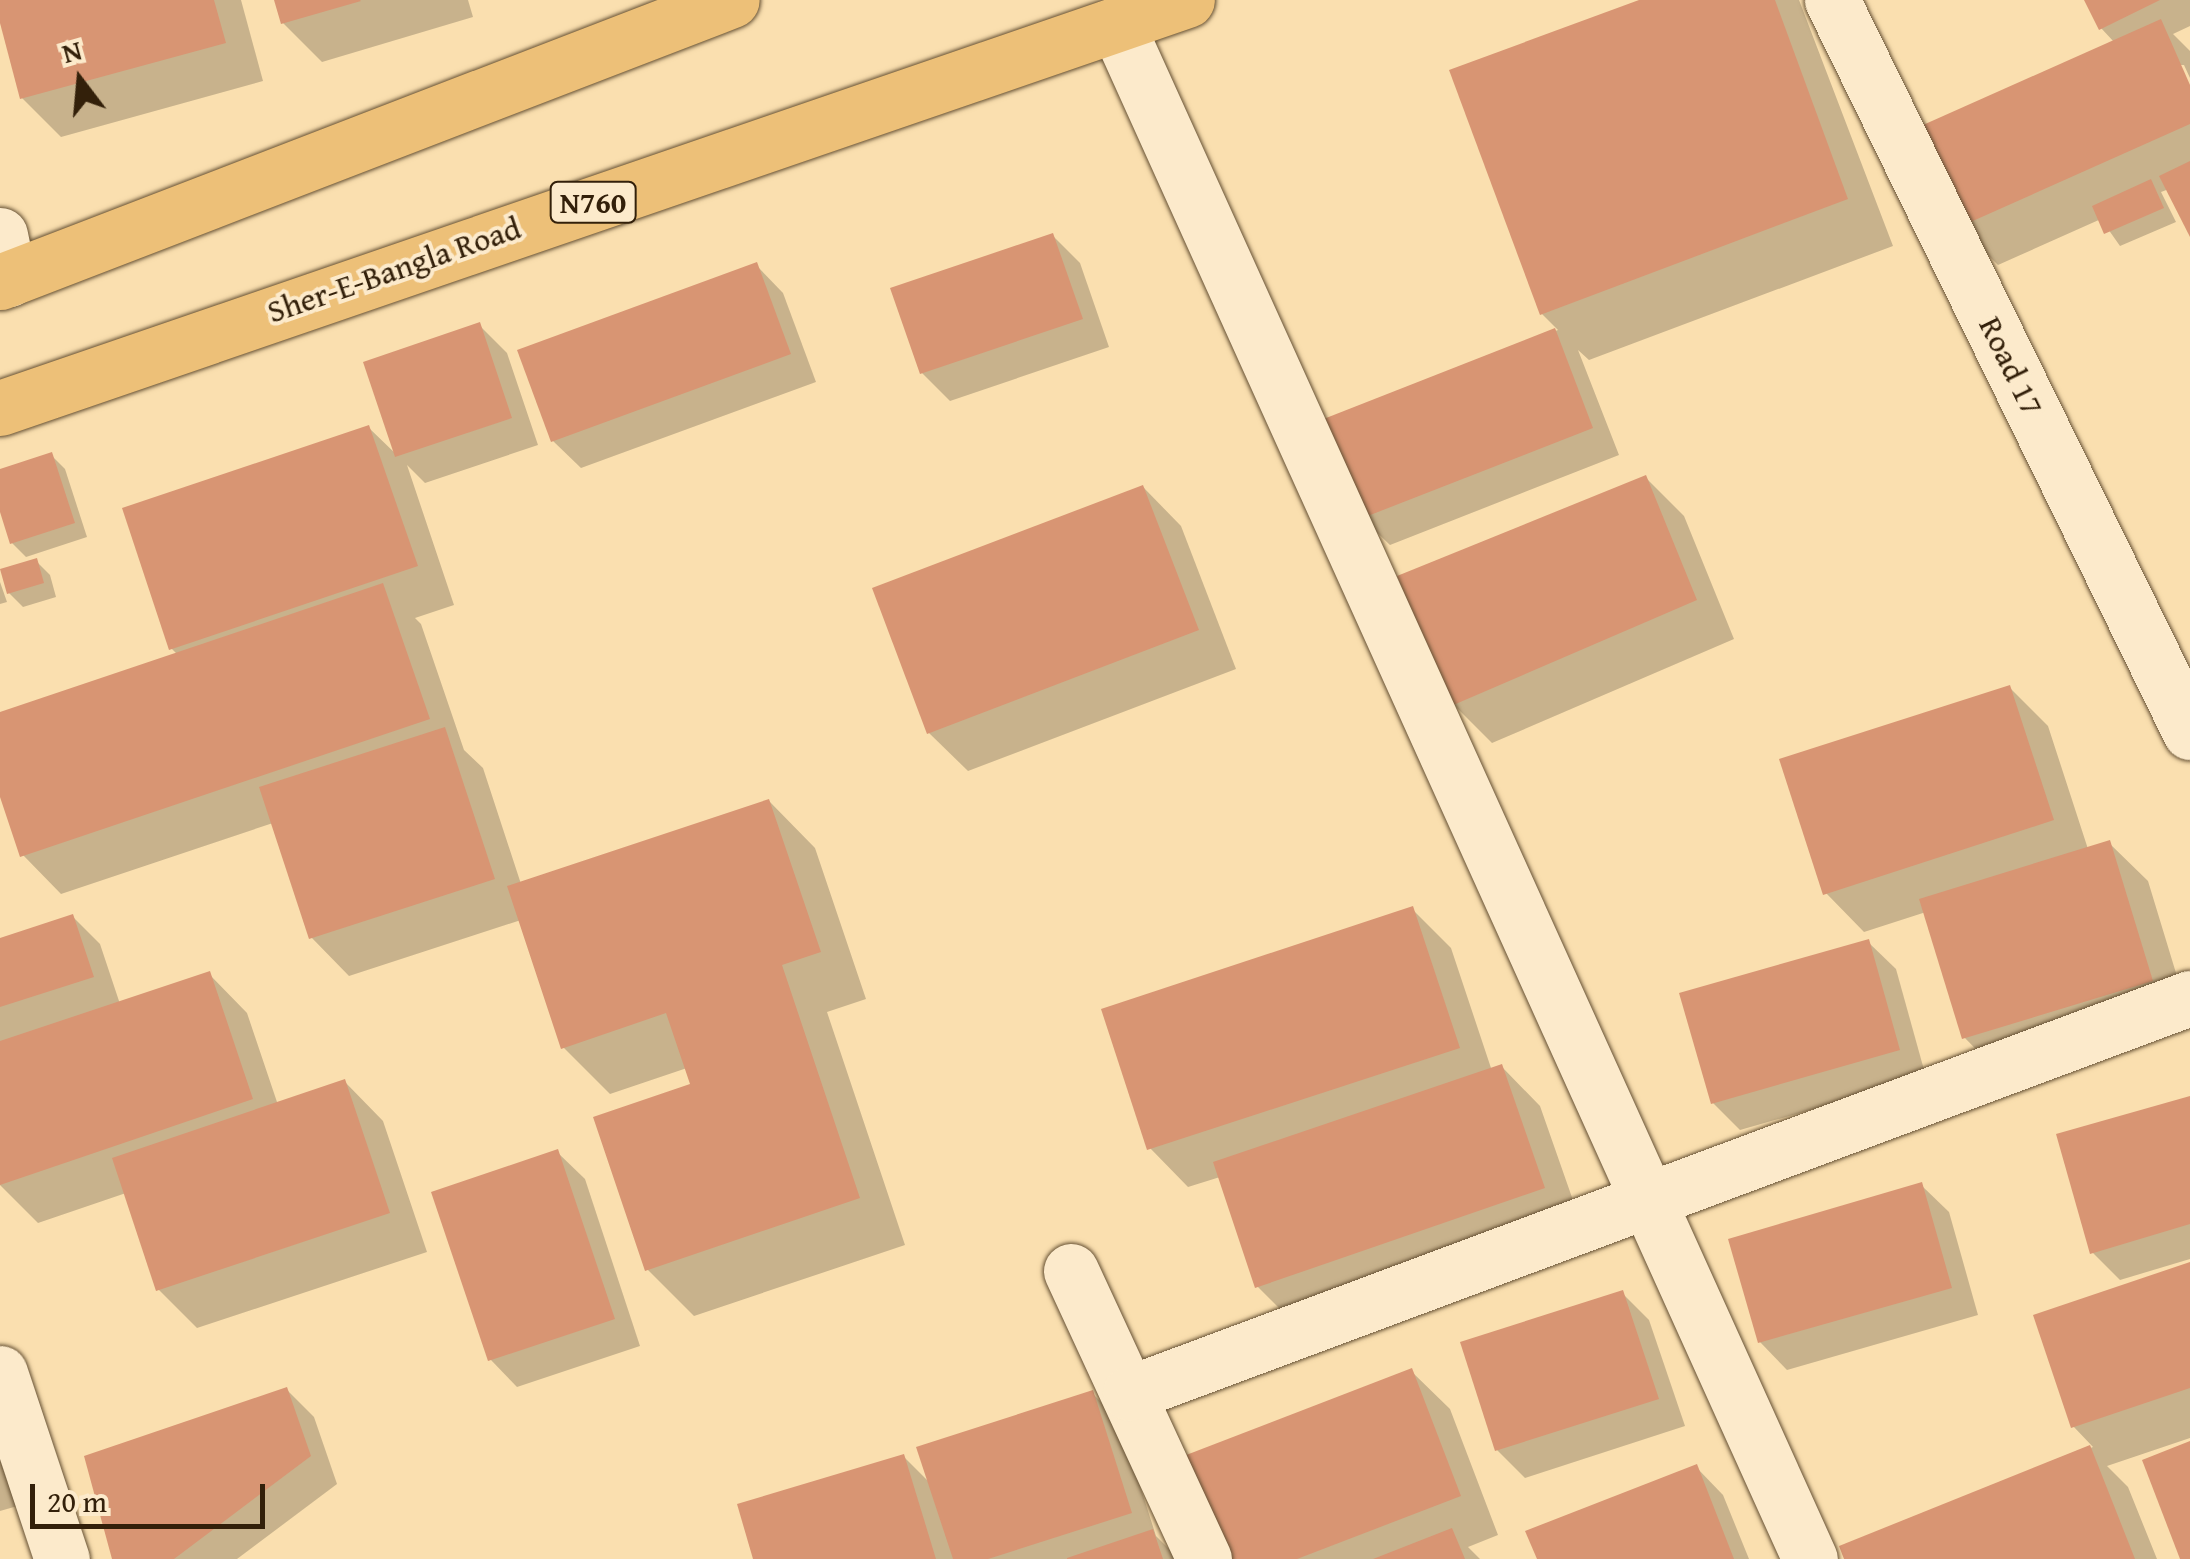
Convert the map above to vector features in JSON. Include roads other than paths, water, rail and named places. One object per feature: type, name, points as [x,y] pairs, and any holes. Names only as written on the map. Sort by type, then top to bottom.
[{"type":"highway","points":[[3,266],[732,0]]},
{"type":"highway","name":"Sher-E-Bangla Road","points":[[0,408],[1187,0]]},
{"type":"street","name":"Road 17","points":[[1832,0],[2190,732]]},
{"type":"street","points":[[1118,26],[1810,1559]]},
{"type":"street","points":[[1130,1393],[2190,998]]},
{"type":"street","points":[[1071,1271],[1204,1559]]},
{"type":"street","points":[[0,1373],[62,1559]]}]
